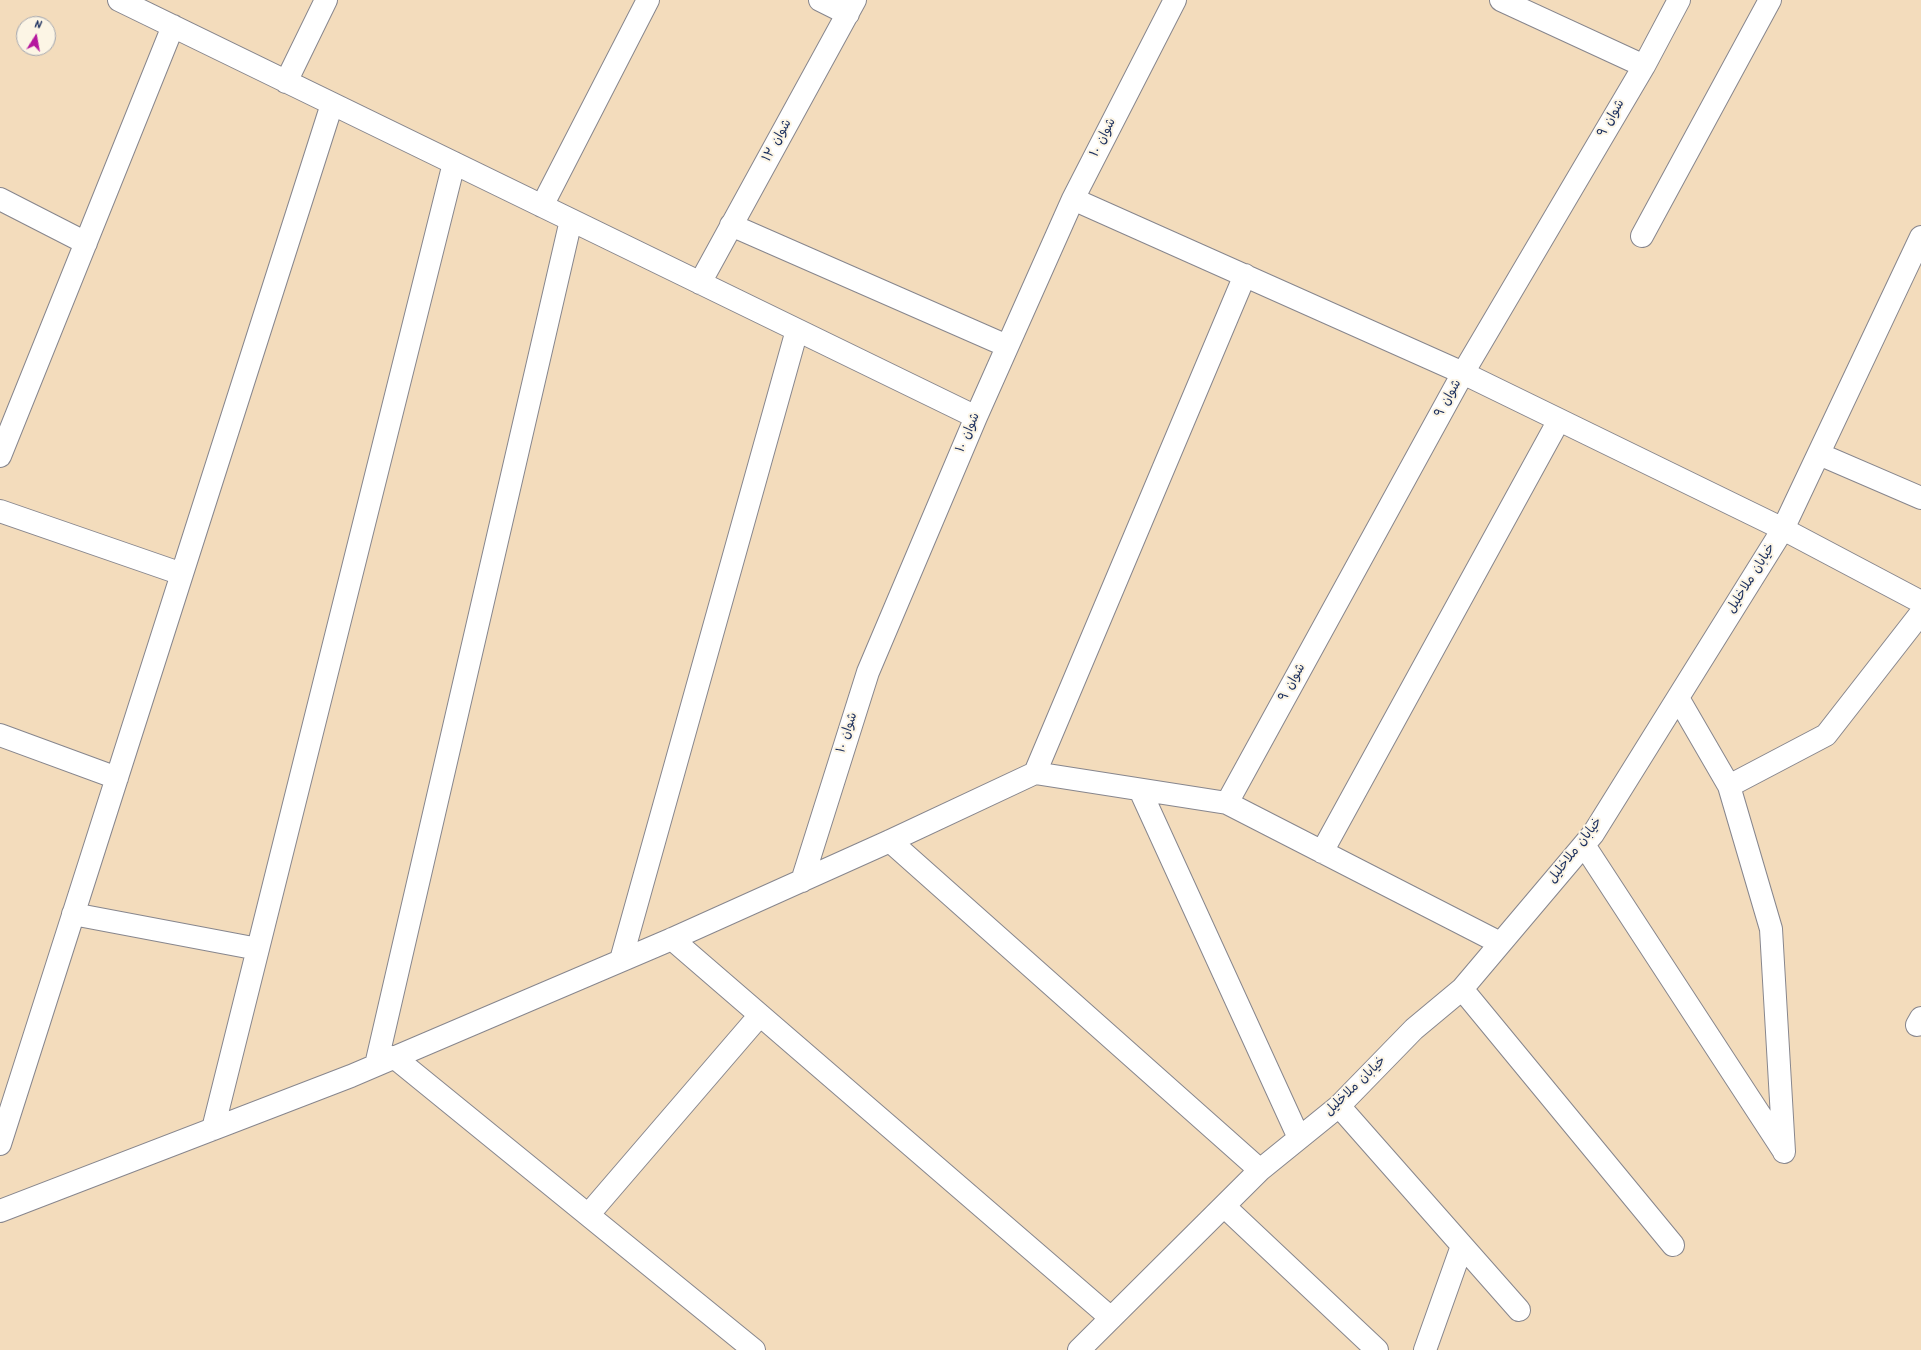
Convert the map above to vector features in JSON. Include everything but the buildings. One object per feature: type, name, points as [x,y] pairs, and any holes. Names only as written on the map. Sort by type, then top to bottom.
[{"type":"street","points":[[286,82],[326,0]]},
{"type":"street","points":[[542,206],[648,0]]},
{"type":"street","points":[[820,0],[852,7]]},
{"type":"street","name":"شوان ۱۰","points":[[802,881],[868,672],[976,417],[1073,199],[1175,0]]},
{"type":"street","points":[[1501,0],[1644,66]]},
{"type":"street","name":"شوان ۹","points":[[1227,803],[1463,373],[1644,66],[1679,0]]},
{"type":"street","points":[[1642,236],[1770,0]]},
{"type":"street","points":[[132,3],[173,26],[286,82],[976,417]]},
{"type":"street","name":"شوان ۱۲","points":[[700,283],[852,7]]},
{"type":"street","points":[[0,456],[173,26]]},
{"type":"street","points":[[0,1144],[332,104]]},
{"type":"street","points":[[213,1129],[454,163]]},
{"type":"street","points":[[0,199],[86,243]]},
{"type":"street","points":[[1073,199],[1463,373],[1783,529],[1921,602]]},
{"type":"street","points":[[385,1061],[571,220]]},
{"type":"street","points":[[731,225],[1007,346]]},
{"type":"street","name":"خیابان ملاخلیل","points":[[1079,1350],[1260,1170],[1339,1106],[1414,1029],[1462,989],[1593,834],[1783,529],[1921,237]]},
{"type":"street","points":[[1035,773],[1245,275]]},
{"type":"street","points":[[621,960],[797,330]]},
{"type":"street","points":[[1322,852],[1559,420]]},
{"type":"street","points":[[1818,454],[1921,498]]},
{"type":"street","points":[[0,511],[182,574]]},
{"type":"street","points":[[1729,786],[1826,735],[1921,613]]},
{"type":"street","points":[[1584,845],[1784,1152],[1771,929],[1729,786],[1678,698]]},
{"type":"street","points":[[0,735],[117,778]]},
{"type":"street","points":[[0,1211],[385,1061],[672,939],[890,841],[1035,773],[1227,803],[1500,943]]},
{"type":"street","points":[[1140,790],[1299,1138]]},
{"type":"street","points":[[890,841],[1260,1170]]},
{"type":"street","points":[[73,914],[258,949]]},
{"type":"street","points":[[672,939],[1111,1318]]},
{"type":"street","points":[[1462,989],[1673,1245]]},
{"type":"street","points":[[588,1215],[760,1015]]},
{"type":"street","points":[[385,1061],[588,1215],[754,1350]]},
{"type":"street","points":[[1339,1106],[1518,1310]]},
{"type":"street","points":[[1224,1206],[1377,1350]]},
{"type":"street","points":[[1424,1350],[1462,1246]]}]
